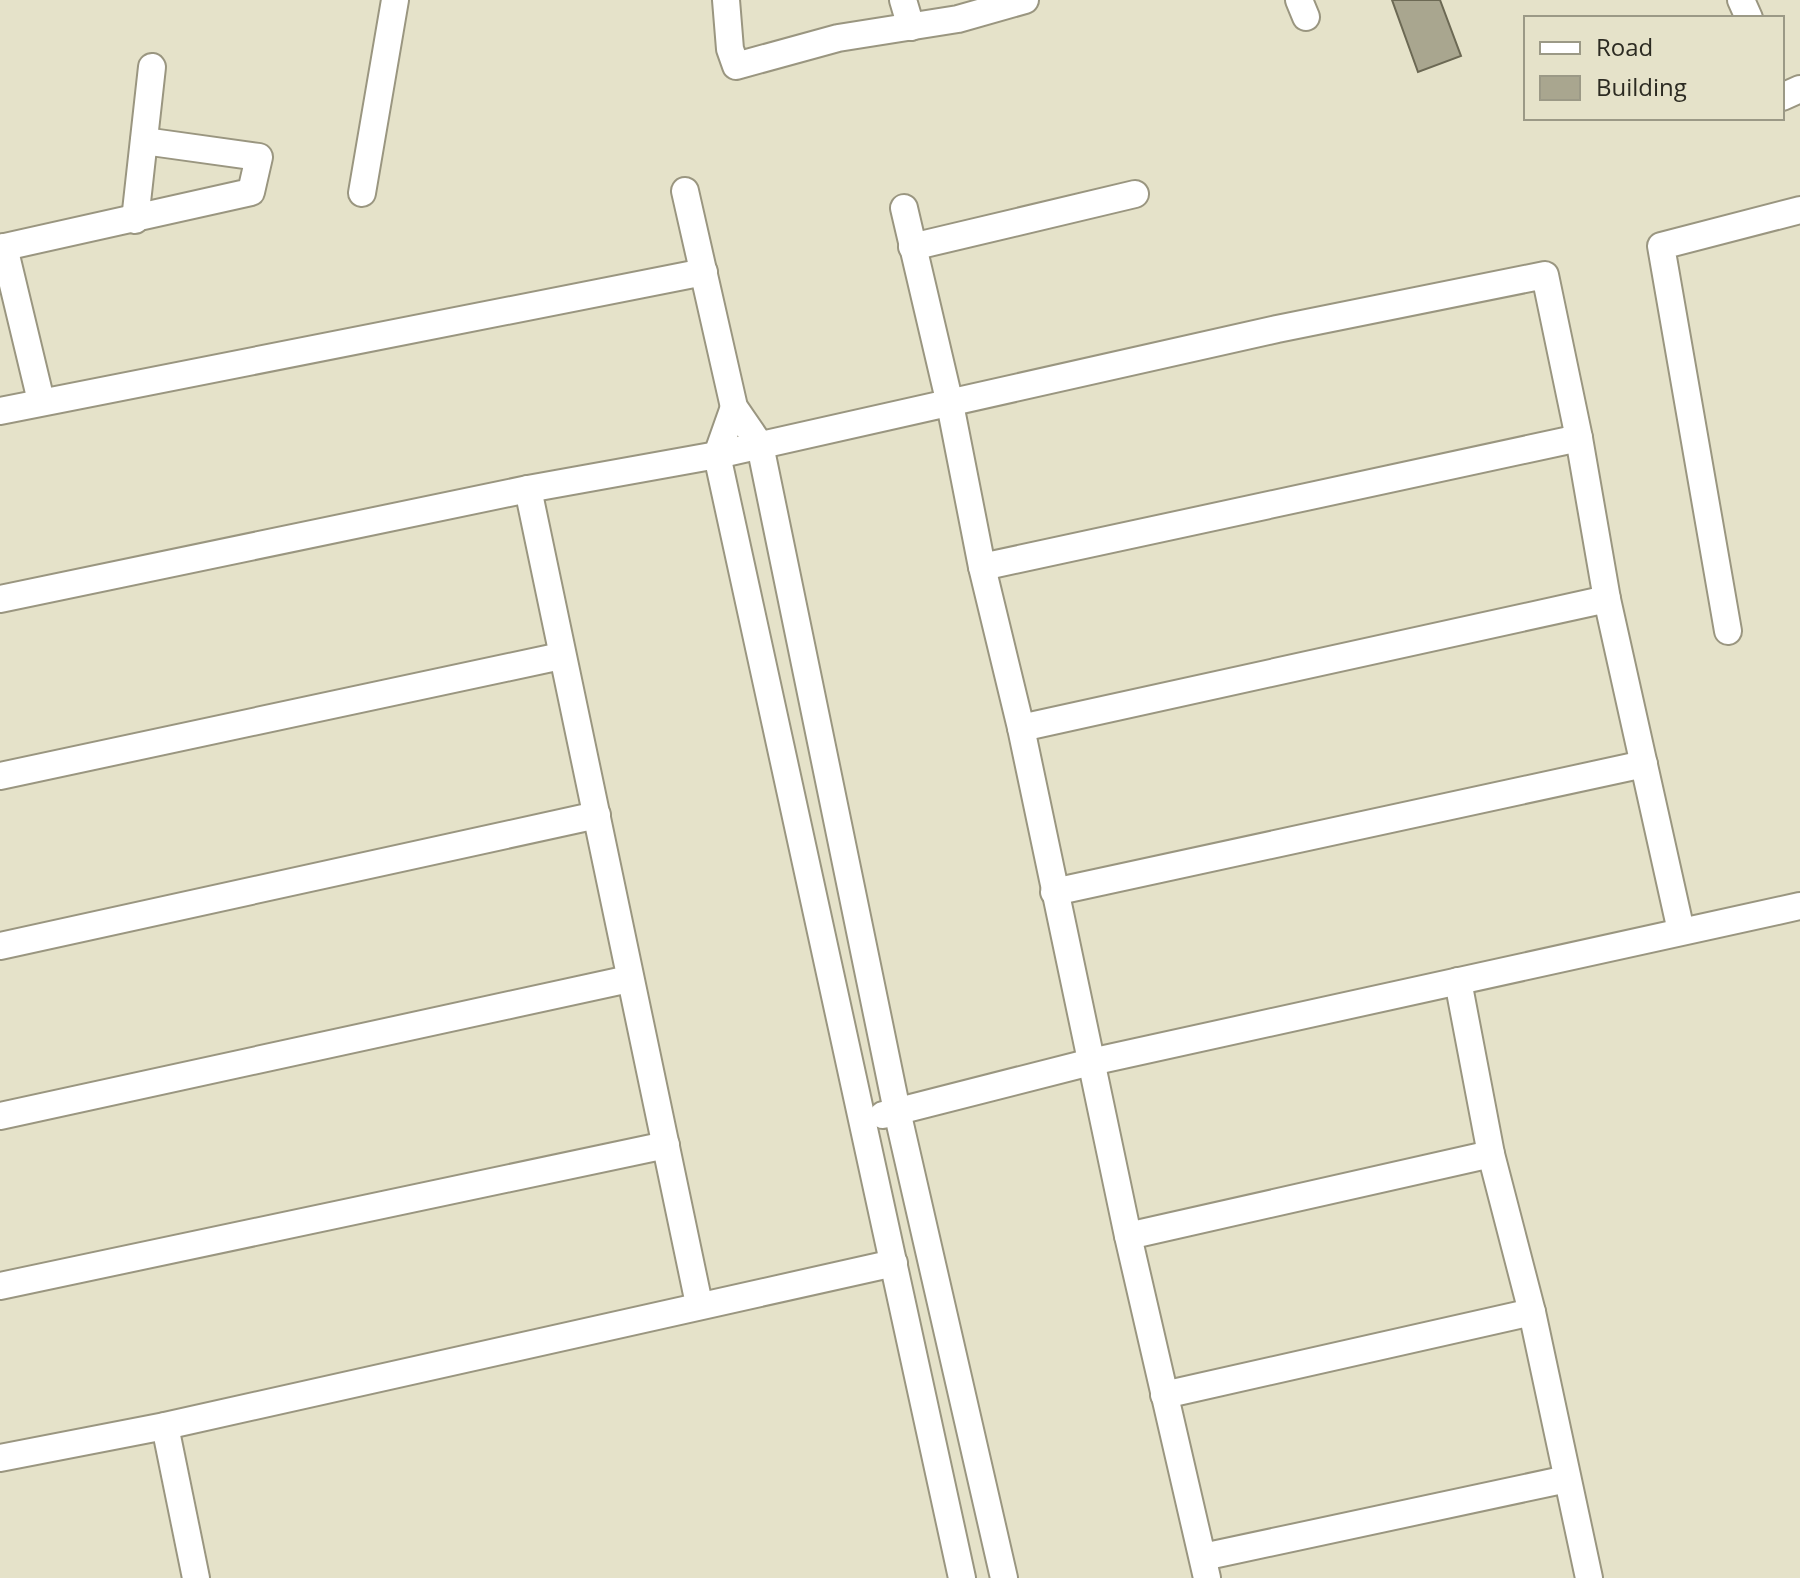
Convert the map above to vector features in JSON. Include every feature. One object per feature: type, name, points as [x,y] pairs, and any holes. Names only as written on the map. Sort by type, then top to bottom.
[{"type":"street","points":[[362,193],[395,0]]},
{"type":"street","points":[[726,0],[730,49],[736,66],[838,38],[958,19],[1025,0]]},
{"type":"street","points":[[903,0],[911,27]]},
{"type":"street","points":[[135,220],[152,67]]},
{"type":"street","points":[[41,401],[2,248],[251,192],[259,157],[144,141]]},
{"type":"street","points":[[685,191],[734,407],[760,445],[897,1111],[1004,1578]]},
{"type":"street","points":[[912,247],[1135,194]]},
{"type":"street","points":[[904,208],[950,404],[982,567],[1021,728],[1128,1236],[1205,1568],[1567,1479]]},
{"type":"street","points":[[1728,631],[1661,246],[1800,210]]},
{"type":"street","points":[[0,411],[704,272]]},
{"type":"street","points":[[0,599],[528,489],[717,455],[1277,329],[1545,275],[1579,438],[1607,599],[1681,931]]},
{"type":"street","points":[[734,407],[717,455],[962,1578]]},
{"type":"street","points":[[982,567],[1579,438]]},
{"type":"street","points":[[528,489],[699,1304]]},
{"type":"street","points":[[1021,728],[1607,599]]},
{"type":"street","points":[[0,776],[561,656]]},
{"type":"street","points":[[1054,892],[1644,764]]},
{"type":"street","points":[[0,946],[597,815]]},
{"type":"street","points":[[862,1120],[1091,1062],[1800,906]]},
{"type":"street","points":[[0,1116],[629,979]]},
{"type":"street","points":[[1458,981],[1491,1154],[1532,1312],[1589,1578]]},
{"type":"street","points":[[0,1286],[666,1145]]},
{"type":"street","points":[[1128,1236],[1491,1154]]},
{"type":"street","points":[[0,1458],[165,1426],[699,1304],[894,1263]]},
{"type":"street","points":[[1164,1395],[1532,1312]]},
{"type":"street","points":[[165,1426],[196,1578]]},
{"type":"building","points":[[1392,0],[1440,0],[1461,56],[1418,72]]}]
